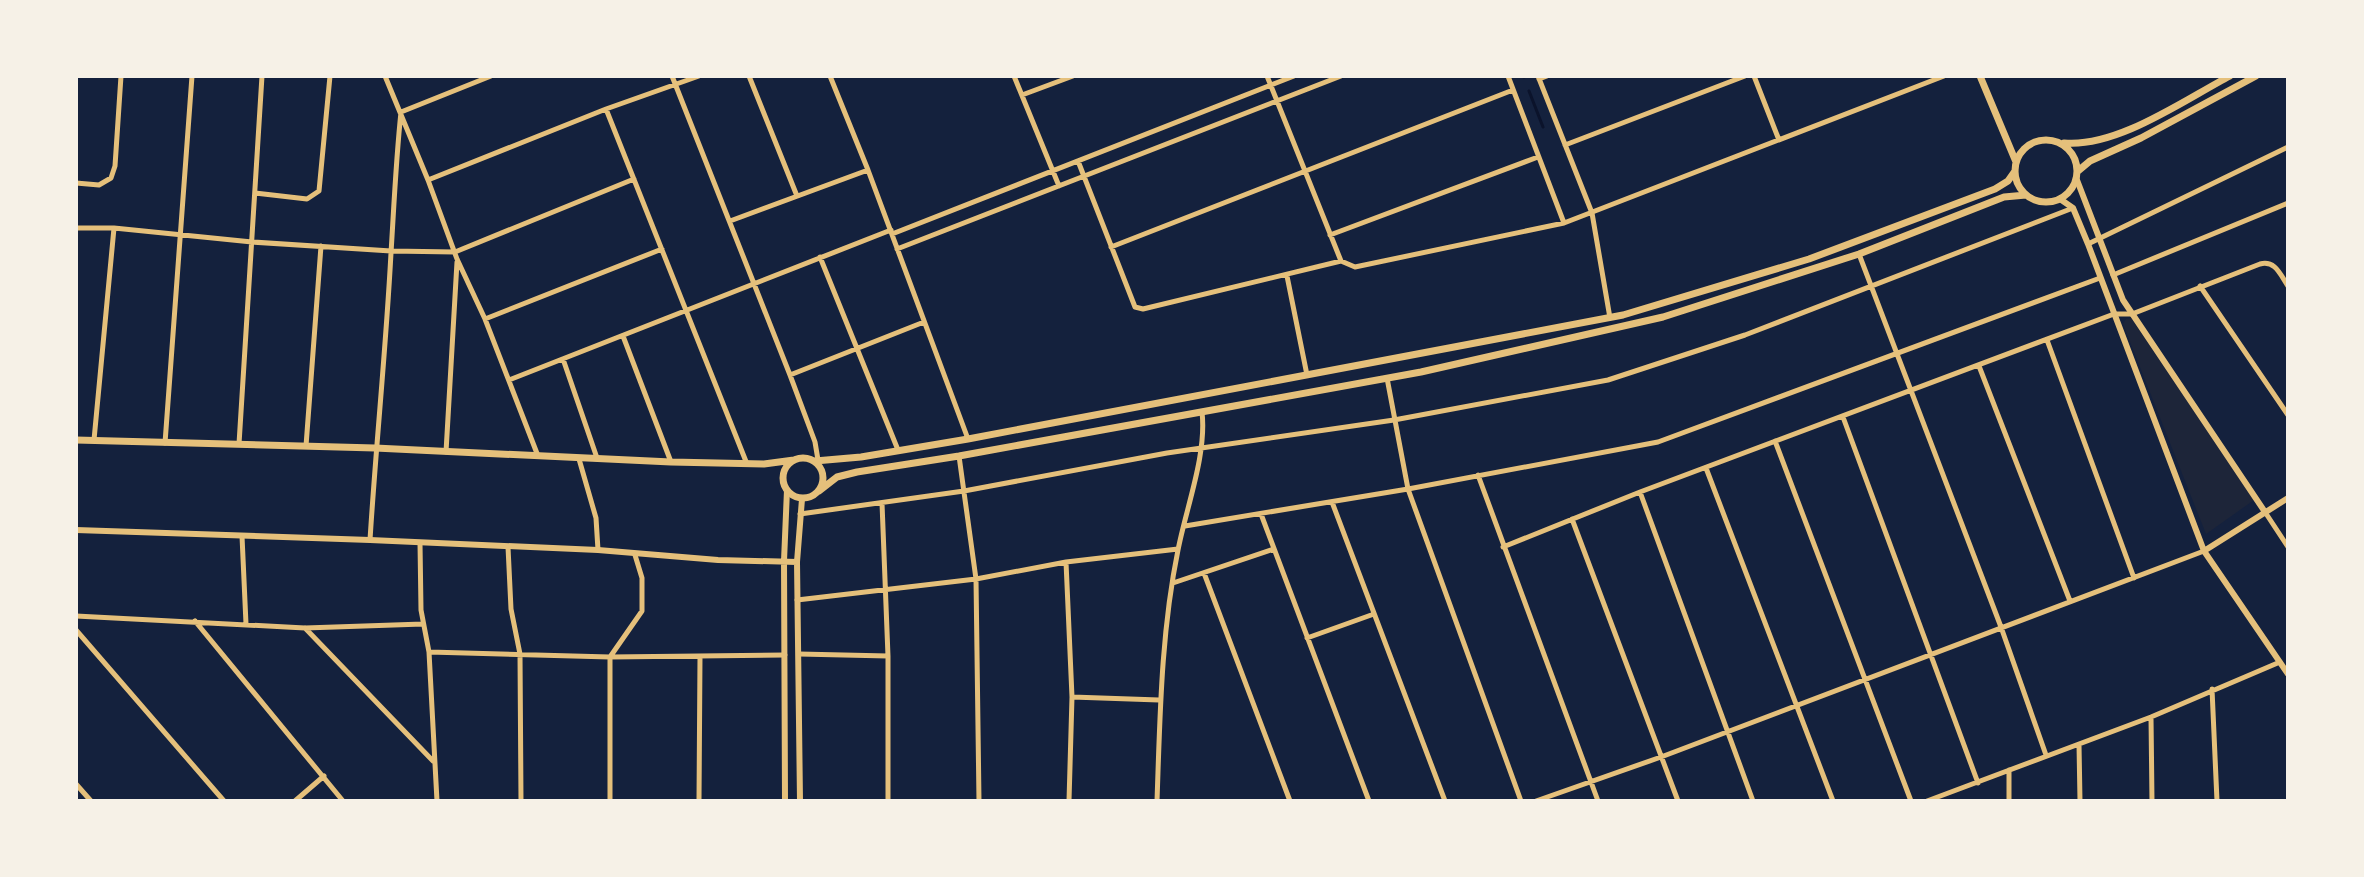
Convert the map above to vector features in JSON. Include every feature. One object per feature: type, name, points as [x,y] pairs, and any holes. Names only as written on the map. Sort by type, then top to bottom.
[{"type":"main road","points":[[1980,76],[2016,166],[2016,180],[2026,195]]},
{"type":"main road","points":[[76,440],[375,448],[747,464],[783,463],[805,458],[817,463],[899,451],[1610,318],[1689,297],[1794,263],[1995,189],[2008,181],[2020,154],[2033,142],[2089,142],[2111,136],[2230,76]]},
{"type":"main road","points":[[794,460],[784,470],[787,490],[802,499],[809,498],[830,481],[846,474],[1387,378],[1663,317],[1859,254],[2004,197],[2026,195],[2042,202],[2060,199],[2068,194],[2077,175],[2090,161],[2141,138],[2256,76]]},
{"type":"main road","points":[[2060,142],[2073,154],[2077,175]]},
{"type":"main road","points":[[817,463],[823,481],[819,491]]},
{"type":"street","points":[[76,183],[105,183],[114,171],[121,76]]},
{"type":"street","points":[[165,443],[192,76]]},
{"type":"street","points":[[239,445],[262,76]]},
{"type":"street","points":[[255,193],[307,199],[319,191],[330,76]]},
{"type":"street","points":[[385,76],[538,457]]},
{"type":"street","points":[[401,112],[491,76]]},
{"type":"street","points":[[672,76],[790,375],[815,442],[817,463]]},
{"type":"street","points":[[428,180],[606,109],[699,76]]},
{"type":"street","points":[[749,76],[797,196]]},
{"type":"street","points":[[830,76],[968,439]]},
{"type":"street","points":[[1014,76],[1059,187]]},
{"type":"street","points":[[1022,95],[1073,76]]},
{"type":"street","points":[[1267,76],[1341,261],[1351,267],[1368,266],[1564,223],[1944,76]]},
{"type":"street","points":[[509,380],[1294,76]]},
{"type":"street","points":[[897,249],[1341,76]]},
{"type":"street","points":[[1508,76],[1564,223]]},
{"type":"street","points":[[1547,76],[1539,78],[1592,213],[1610,318]]},
{"type":"street","points":[[1565,145],[1745,76]]},
{"type":"street","points":[[1754,76],[1779,140]]},
{"type":"street","points":[[1111,247],[1513,90]]},
{"type":"street","points":[[606,109],[747,464]]},
{"type":"street","points":[[370,540],[392,200],[401,112]]},
{"type":"street","points":[[2088,244],[2288,147]]},
{"type":"street","points":[[1330,235],[1538,157]]},
{"type":"street","points":[[1078,161],[1135,307],[1143,309],[1341,261]]},
{"type":"street","points":[[730,221],[868,170]]},
{"type":"street","points":[[2077,175],[2123,300],[2288,547]]},
{"type":"street","points":[[76,228],[114,228],[252,242],[391,251],[455,252],[634,179]]},
{"type":"street","points":[[2060,199],[2073,208],[2088,244],[2204,551],[2287,670]]},
{"type":"street","points":[[2113,275],[2288,203]]},
{"type":"street","points":[[799,514],[964,491],[1200,449],[1394,420],[1608,380],[1745,335],[2073,208]]},
{"type":"street","points":[[94,440],[114,228]]},
{"type":"street","points":[[306,447],[321,246]]},
{"type":"street","points":[[485,319],[662,249]]},
{"type":"street","points":[[1859,254],[2001,627],[2046,755]]},
{"type":"street","points":[[820,257],[899,451]]},
{"type":"street","points":[[446,453],[457,259]]},
{"type":"street","points":[[1503,547],[1640,492],[2114,314],[2132,314],[2264,263],[2277,269],[2288,286]]},
{"type":"street","points":[[1287,276],[1307,375]]},
{"type":"street","points":[[1185,526],[1408,489],[1658,442],[2100,278]]},
{"type":"street","points":[[2200,286],[2288,415]]},
{"type":"street","points":[[790,375],[924,322]]},
{"type":"street","points":[[623,336],[671,462]]},
{"type":"street","points":[[2047,340],[2134,578]]},
{"type":"street","points":[[563,359],[597,459]]},
{"type":"street","points":[[1979,366],[2070,601]]},
{"type":"street","points":[[1387,378],[1408,489],[1521,801]]},
{"type":"street","points":[[1157,801],[1159,700],[1178,549],[1200,449],[1202,412]]},
{"type":"street","points":[[1843,417],[1978,783]]},
{"type":"street","points":[[1775,441],[1911,801]]},
{"type":"street","points":[[959,456],[976,579],[979,801]]},
{"type":"street","points":[[579,459],[596,518],[598,550]]},
{"type":"street","points":[[1706,468],[1833,801]]},
{"type":"street","points":[[1478,475],[1598,801]]},
{"type":"street","points":[[785,801],[784,561],[787,490]]},
{"type":"street","points":[[1640,492],[1753,801]]},
{"type":"street","points":[[1536,801],[1661,757],[2204,551],[2288,498]]},
{"type":"street","points":[[800,801],[797,562],[802,499]]},
{"type":"street","points":[[1332,502],[1445,801]]},
{"type":"street","points":[[882,503],[888,656],[888,801]]},
{"type":"street","points":[[1261,514],[1369,801]]},
{"type":"street","points":[[1572,519],[1678,801]]},
{"type":"street","points":[[76,530],[598,550],[635,555],[797,562]]},
{"type":"street","points":[[242,535],[246,624]]},
{"type":"street","points":[[420,543],[437,801]]},
{"type":"street","points":[[508,547],[511,609],[520,654],[521,801]]},
{"type":"street","points":[[797,600],[976,579],[1066,562],[1178,549]]},
{"type":"street","points":[[1173,583],[1274,549]]},
{"type":"street","points":[[610,801],[610,657],[642,611],[642,578],[635,555]]},
{"type":"street","points":[[1066,562],[1072,697],[1069,801]]},
{"type":"street","points":[[1204,573],[1290,801]]},
{"type":"street","points":[[1307,638],[1374,614]]},
{"type":"street","points":[[76,616],[305,628],[423,624]]},
{"type":"street","points":[[195,621],[343,801]]},
{"type":"street","points":[[305,628],[433,762]]},
{"type":"street","points":[[76,630],[224,801]]},
{"type":"street","points":[[429,652],[610,657],[786,655]]},
{"type":"street","points":[[799,654],[888,656]]},
{"type":"street","points":[[699,801],[700,657]]},
{"type":"street","points":[[1927,801],[2151,717],[2280,662]]},
{"type":"street","points":[[2212,689],[2217,801]]},
{"type":"street","points":[[1072,697],[1159,700]]},
{"type":"street","points":[[2151,717],[2152,801]]},
{"type":"street","points":[[2079,744],[2080,801]]},
{"type":"street","points":[[2009,770],[2009,801]]},
{"type":"street","points":[[295,801],[324,776]]},
{"type":"street","points":[[76,784],[91,801]]},
{"type":"shaded area","points":[[2131,318],[2254,500],[2206,534],[2123,324]]},
{"type":"waterway","points":[[1529,91],[1543,127]]}]
